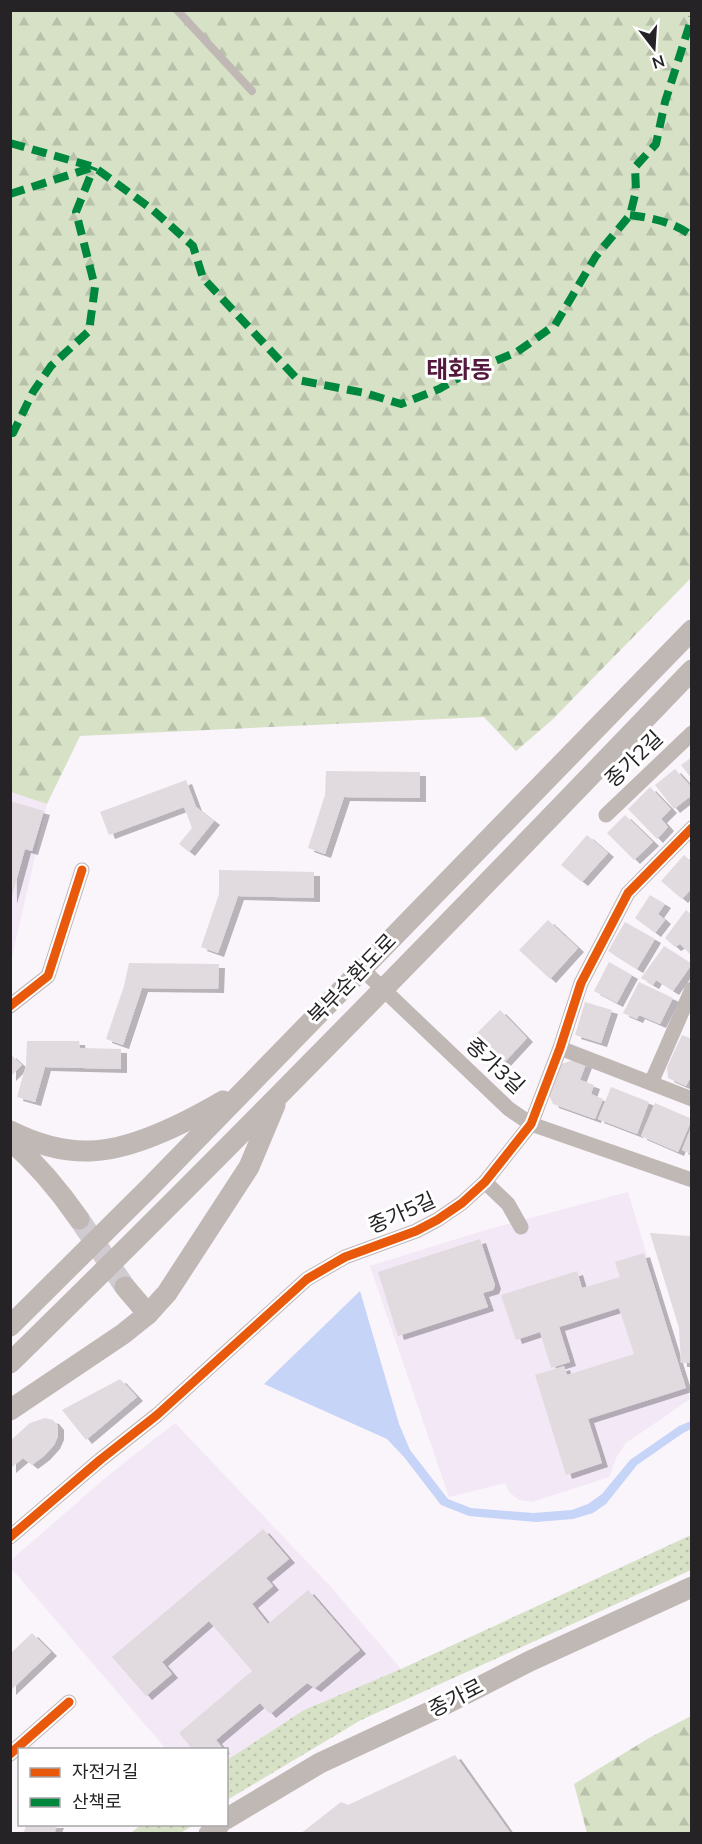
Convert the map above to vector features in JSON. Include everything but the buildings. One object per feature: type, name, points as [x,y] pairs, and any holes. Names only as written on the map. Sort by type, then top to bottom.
[{"type":"main road","name":"북부순환도로","points":[[10,1326],[245,1089],[692,630]]},
{"type":"main road","name":"북부순환도로","points":[[10,1363],[280,1094],[692,670]]},
{"type":"main road","points":[[10,1131],[32,1142],[53,1148],[92,1151],[111,1148],[167,1129],[245,1089]]},
{"type":"main road","points":[[10,1410],[123,1334],[148,1314],[167,1293],[249,1167],[280,1094]]},
{"type":"main road","points":[[10,1140],[30,1157],[58,1189],[79,1219]]},
{"type":"main road","points":[[125,1287],[148,1314]]},
{"type":"main road","name":"종가로","points":[[228,1818],[320,1762],[436,1709],[530,1661],[692,1587]]},
{"type":"street","name":"종가2길","points":[[606,816],[692,733]]},
{"type":"street","name":"종가5길","points":[[10,1537],[157,1415],[308,1279],[345,1257],[416,1231],[437,1220],[462,1203],[485,1182],[531,1124],[560,1048],[581,983],[628,893],[692,828]]},
{"type":"street","points":[[10,1006],[48,976],[82,870]]},
{"type":"street","name":"종가3길","points":[[362,969],[509,1109],[531,1124],[692,1180]]},
{"type":"street","points":[[651,1083],[692,989]]},
{"type":"street","points":[[560,1048],[692,1099]]},
{"type":"street","points":[[485,1182],[508,1203],[521,1227]]},
{"type":"street","points":[[10,1755],[69,1702]]},
{"type":"lane","points":[[177,10],[252,91]]},
{"type":"shaded area","points":[[11,792],[47,804],[11,961]]},
{"type":"shaded area","points":[[628,1192],[690,1399],[626,1443],[617,1456],[609,1477],[532,1502],[519,1500],[509,1492],[505,1483],[449,1497],[370,1266],[482,1231]]},
{"type":"shaded area","points":[[175,1423],[331,1587],[401,1669],[304,1710],[228,1759],[228,1748],[165,1748],[11,1568],[10,1561],[110,1474]]},
{"type":"green space","points":[[11,11],[691,11],[691,578],[552,720],[516,751],[484,717],[80,736],[47,804],[11,792]]},
{"type":"green space","points":[[691,1535],[691,1570],[361,1720],[228,1799],[228,1759],[304,1710],[401,1669]]},
{"type":"green space","points":[[691,1716],[691,1833],[587,1833],[574,1784],[649,1738]]},
{"type":"green space","points":[[140,1826],[192,1826],[181,1833],[131,1833]]},
{"type":"water","points":[[360,1291],[399,1424],[410,1450],[448,1499],[471,1508],[533,1513],[572,1510],[588,1504],[602,1494],[630,1460],[679,1426],[691,1421],[691,1429],[637,1465],[606,1504],[593,1513],[573,1519],[536,1522],[469,1516],[441,1505],[387,1439],[264,1384]]},
{"type":"tunnel","points":[[79,1219],[125,1287]]},
{"type":"marked path","points":[[10,143],[94,167],[153,210],[193,246],[203,278],[298,380],[365,393],[401,404],[439,389],[471,371],[517,352],[555,325],[596,256],[630,215],[636,191],[635,167],[656,144],[665,102],[692,17]]},
{"type":"marked path","points":[[10,194],[94,167]]},
{"type":"marked path","points":[[10,433],[13,433],[33,392],[51,366],[89,331],[95,287],[76,212],[94,167]]},
{"type":"marked path","points":[[630,215],[670,224],[692,236]]},
{"type":"cycle path","points":[[10,1537],[157,1415],[307,1279],[345,1257],[416,1231],[437,1220],[462,1203],[485,1182],[531,1124],[560,1048],[581,983],[628,893],[692,828]]},
{"type":"cycle path","points":[[10,1006],[48,976],[82,870]]},
{"type":"cycle path","points":[[10,1754],[69,1702]]},
{"type":"district","name":"태화동","points":[[459,370]]}]
